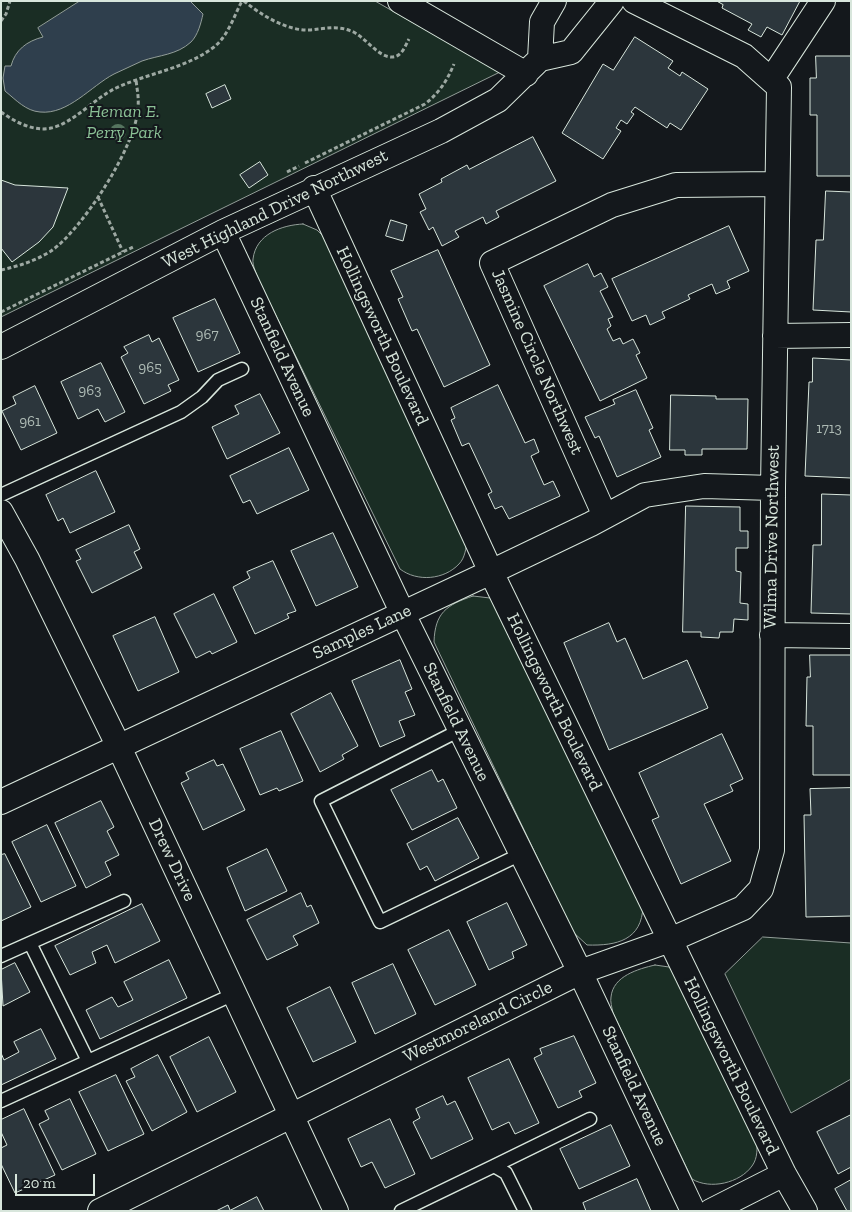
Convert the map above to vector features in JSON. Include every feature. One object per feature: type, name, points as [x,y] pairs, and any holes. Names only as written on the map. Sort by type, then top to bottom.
[{"type":"street","points":[[400,1],[533,66],[542,22],[554,1]]},
{"type":"street","name":"West Highland Drive Northwest","points":[[1,347],[223,232],[441,130],[498,100],[533,66],[570,52],[612,1]]},
{"type":"street","points":[[634,1],[744,56],[771,80],[823,1]]},
{"type":"street","name":"Wilma Drive Northwest","points":[[670,940],[743,908],[761,888],[772,850],[773,488],[778,87],[771,80]]},
{"type":"street","name":"Jasmine Circle Northwest","points":[[605,516],[492,263],[612,205],[676,185],[777,184]]},
{"type":"street","name":"Hollingsworth Boulevard","points":[[314,188],[491,572],[784,1174],[805,1211]]},
{"type":"street","name":"Stanfield Avenue","points":[[223,232],[402,614],[580,972],[693,1211]]},
{"type":"street","points":[[775,336],[851,335]]},
{"type":"street","name":"Samples Lane","points":[[1,802],[118,745],[491,572],[645,495],[704,486],[773,488]]},
{"type":"street","name":"Drew Drive","points":[[1,512],[27,559],[118,745],[336,1211]]},
{"type":"street","points":[[772,635],[851,636]]},
{"type":"street","name":"Westmoreland Circle","points":[[100,1211],[580,972],[670,940]]},
{"type":"street","points":[[711,1211],[784,1174]]},
{"type":"lane","points":[[1,496],[181,412],[202,397],[218,380],[242,370]]},
{"type":"lane","points":[[460,730],[322,801],[380,922],[521,854]]},
{"type":"lane","points":[[1,956],[124,900]]},
{"type":"lane","points":[[30,943],[88,1061]]},
{"type":"lane","points":[[1,1101],[234,994]]},
{"type":"lane","points":[[401,1211],[590,1120]]},
{"type":"lane","points":[[494,1166],[506,1173],[525,1211]]},
{"type":"path","points":[[1,21],[6,14],[10,1]]},
{"type":"path","points":[[1,112],[36,128],[50,128],[61,124],[96,99],[136,80],[199,57],[216,46],[225,36],[243,1],[267,17],[301,30],[340,27],[347,29],[385,56],[394,57],[401,54],[409,39]]},
{"type":"path","points":[[1,270],[22,266],[52,250],[86,217],[114,170],[133,130],[138,108],[136,80]]},
{"type":"path","points":[[98,196],[123,252]]},
{"type":"green space","name":"Heman E. Perry Park","points":[[1,1],[375,1],[500,72],[1,317]]},
{"type":"green space","points":[[303,224],[317,230],[326,239],[467,541],[463,559],[446,573],[438,576],[422,577],[414,576],[400,569],[259,281],[253,259],[259,243],[271,232],[287,226]]},
{"type":"green space","points":[[473,596],[490,598],[499,604],[643,906],[642,917],[638,927],[626,939],[608,944],[587,945],[573,932],[434,642],[437,624],[444,612],[456,603]]},
{"type":"green space","points":[[763,937],[851,943],[851,1079],[791,1113],[725,974]]},
{"type":"green space","points":[[655,965],[669,967],[679,978],[757,1139],[757,1153],[752,1166],[740,1177],[724,1183],[707,1184],[692,1179],[613,1013],[611,999],[616,984],[634,971]]},
{"type":"water","points":[[80,1],[190,1],[203,14],[196,36],[180,50],[142,61],[114,74],[79,99],[60,109],[50,112],[30,110],[5,91],[3,78],[5,66],[11,66],[15,55],[22,47],[43,37],[38,28]]},
{"type":"building","points":[[717,1],[800,1],[782,35],[767,27],[761,37],[748,30],[752,24],[722,8],[723,5]]},
{"type":"building","points":[[635,37],[673,61],[668,68],[680,76],[682,72],[708,89],[681,130],[670,123],[667,128],[635,107],[631,112],[634,114],[627,124],[621,120],[616,128],[621,131],[603,159],[562,133],[603,64],[613,70]]},
{"type":"building","points":[[816,56],[851,56],[851,176],[817,176],[817,115],[810,115],[810,78],[816,78]]},
{"type":"building","points":[[225,85],[231,99],[212,108],[206,94]]},
{"type":"building","points":[[533,137],[556,181],[496,211],[499,217],[486,224],[483,217],[455,231],[459,237],[442,246],[433,227],[429,230],[420,212],[426,209],[419,194],[442,182],[441,179],[467,165],[469,169]]},
{"type":"building","points":[[260,162],[268,175],[249,188],[240,175]]},
{"type":"building","points":[[1,180],[15,185],[68,188],[53,227],[39,242],[12,262],[1,248]]},
{"type":"building","points":[[826,191],[851,192],[851,312],[813,310],[816,240],[823,240]]},
{"type":"building","points":[[391,220],[407,225],[403,241],[386,236]]},
{"type":"building","points":[[729,226],[749,271],[727,281],[730,288],[716,294],[712,284],[688,295],[690,299],[662,312],[665,318],[650,325],[646,315],[632,321],[612,279]]},
{"type":"building","points":[[438,250],[490,365],[444,387],[417,329],[412,331],[398,299],[403,297],[391,271]]},
{"type":"building","points":[[588,264],[594,277],[601,273],[608,287],[600,291],[613,317],[608,319],[611,326],[607,329],[613,341],[620,338],[623,344],[633,339],[640,353],[636,355],[647,378],[600,401],[544,286]]},
{"type":"building","points":[[215,299],[240,353],[198,372],[173,318]]},
{"type":"building","points":[[149,335],[152,342],[159,338],[179,380],[168,385],[171,391],[144,404],[121,357],[128,353],[124,347]]},
{"type":"building","points":[[813,358],[851,360],[851,478],[805,476],[809,382],[812,382]]},
{"type":"building","points":[[101,363],[125,412],[105,422],[98,409],[78,419],[61,382]]},
{"type":"building","points":[[498,385],[525,443],[534,439],[539,452],[531,456],[544,485],[553,481],[560,496],[509,519],[502,506],[495,509],[488,494],[492,492],[469,443],[462,446],[451,420],[455,418],[451,408]]},
{"type":"building","points":[[35,386],[57,433],[21,450],[2,411],[16,404],[13,397]]},
{"type":"building","points":[[636,390],[653,428],[649,430],[661,457],[617,477],[599,436],[595,438],[585,417],[615,404],[613,400]]},
{"type":"building","points":[[260,394],[280,433],[227,459],[212,427],[239,414],[235,406]]},
{"type":"building","points":[[671,395],[716,396],[716,399],[748,399],[747,449],[702,449],[702,455],[685,455],[685,450],[670,450]]},
{"type":"building","points":[[289,448],[309,490],[257,514],[250,500],[243,503],[230,476]]},
{"type":"building","points":[[96,471],[115,512],[70,533],[63,518],[58,521],[46,495]]},
{"type":"building","points":[[822,494],[851,495],[851,614],[811,613],[813,545],[821,545]]},
{"type":"building","points":[[686,506],[740,507],[740,531],[748,531],[748,548],[736,548],[736,571],[741,572],[740,603],[748,604],[748,620],[734,619],[733,632],[720,632],[719,638],[701,637],[701,632],[683,632]]},
{"type":"building","points":[[129,525],[140,549],[134,552],[142,568],[92,593],[76,561],[81,559],[76,550]]},
{"type":"building","points":[[333,533],[358,587],[316,606],[291,551]]},
{"type":"building","points":[[273,561],[296,611],[287,614],[289,618],[255,634],[233,587],[250,578],[247,572]]},
{"type":"building","points":[[214,594],[237,642],[212,654],[210,651],[196,658],[174,614]]},
{"type":"building","points":[[155,617],[179,672],[138,691],[113,636]]},
{"type":"building","points":[[609,623],[617,642],[625,638],[643,679],[687,660],[708,708],[609,750],[564,643]]},
{"type":"building","points":[[810,655],[851,655],[851,775],[813,775],[813,726],[806,726],[807,677],[810,677]]},
{"type":"building","points":[[400,660],[412,689],[405,692],[415,715],[399,721],[405,736],[380,747],[352,681]]},
{"type":"building","points":[[331,693],[358,746],[342,755],[344,759],[320,772],[291,714]]},
{"type":"building","points":[[281,731],[303,781],[279,791],[277,788],[260,795],[240,749]]},
{"type":"building","points":[[722,734],[743,779],[730,785],[733,791],[704,804],[731,861],[681,884],[652,820],[659,817],[639,773]]},
{"type":"building","points":[[214,760],[217,766],[223,764],[245,810],[203,830],[181,783],[189,779],[186,773]]},
{"type":"building","points":[[432,770],[438,782],[443,779],[457,808],[412,830],[391,790]]},
{"type":"building","points":[[851,788],[851,916],[806,917],[804,815],[811,815],[810,789]]},
{"type":"building","points":[[101,801],[114,827],[107,831],[119,855],[105,862],[111,875],[86,888],[55,823]]},
{"type":"building","points":[[458,818],[479,858],[435,881],[427,866],[420,870],[407,844]]},
{"type":"building","points":[[47,825],[76,886],[41,902],[12,842]]},
{"type":"building","points":[[267,849],[287,891],[245,911],[227,868]]},
{"type":"building","points":[[5,854],[31,907],[1,921],[1,855]]},
{"type":"building","points":[[301,893],[307,907],[311,905],[319,923],[293,936],[298,945],[267,960],[247,920]]},
{"type":"building","points":[[507,903],[527,945],[512,952],[514,958],[489,970],[467,922]]},
{"type":"building","points":[[142,904],[160,941],[115,963],[107,945],[92,952],[96,963],[70,975],[55,946]]},
{"type":"building","points":[[449,930],[476,985],[435,1005],[408,950]]},
{"type":"building","points":[[169,960],[187,998],[100,1039],[86,1010],[112,997],[118,1007],[133,1000],[124,982]]},
{"type":"building","points":[[15,963],[30,992],[3,1006],[1,970]]},
{"type":"building","points":[[393,964],[416,1014],[375,1034],[352,983]]},
{"type":"building","points":[[330,987],[356,1042],[313,1062],[287,1008]]},
{"type":"building","points":[[41,1029],[56,1059],[1,1085],[1,1053],[4,1060],[19,1052],[14,1042]]},
{"type":"building","points":[[574,1036],[596,1083],[579,1091],[582,1097],[558,1108],[534,1058],[542,1054],[540,1049]]},
{"type":"building","points":[[209,1037],[236,1092],[197,1112],[170,1057]]},
{"type":"building","points":[[158,1055],[187,1112],[152,1131],[126,1081],[135,1077],[131,1069]]},
{"type":"building","points":[[509,1059],[539,1123],[515,1134],[509,1122],[492,1130],[468,1078]]},
{"type":"building","points":[[116,1075],[144,1134],[108,1151],[79,1092]]},
{"type":"building","points":[[443,1096],[447,1105],[455,1101],[473,1139],[431,1159],[413,1122],[420,1118],[416,1109]]},
{"type":"building","points":[[70,1099],[96,1154],[62,1170],[39,1124],[49,1119],[45,1111]]},
{"type":"building","points":[[24,1109],[55,1175],[15,1193],[1,1164],[1,1148],[7,1145],[1,1132],[1,1120]]},
{"type":"building","points":[[851,1115],[851,1167],[838,1174],[817,1132]]},
{"type":"building","points":[[390,1119],[415,1174],[385,1188],[372,1162],[361,1167],[348,1139]]},
{"type":"building","points":[[611,1125],[630,1166],[579,1189],[560,1149]]},
{"type":"building","points":[[637,1179],[651,1211],[586,1211],[583,1203]]},
{"type":"building","points":[[851,1180],[851,1211],[847,1211],[835,1189]]},
{"type":"building","points":[[257,1197],[264,1211],[216,1211],[228,1205],[230,1210]]}]
